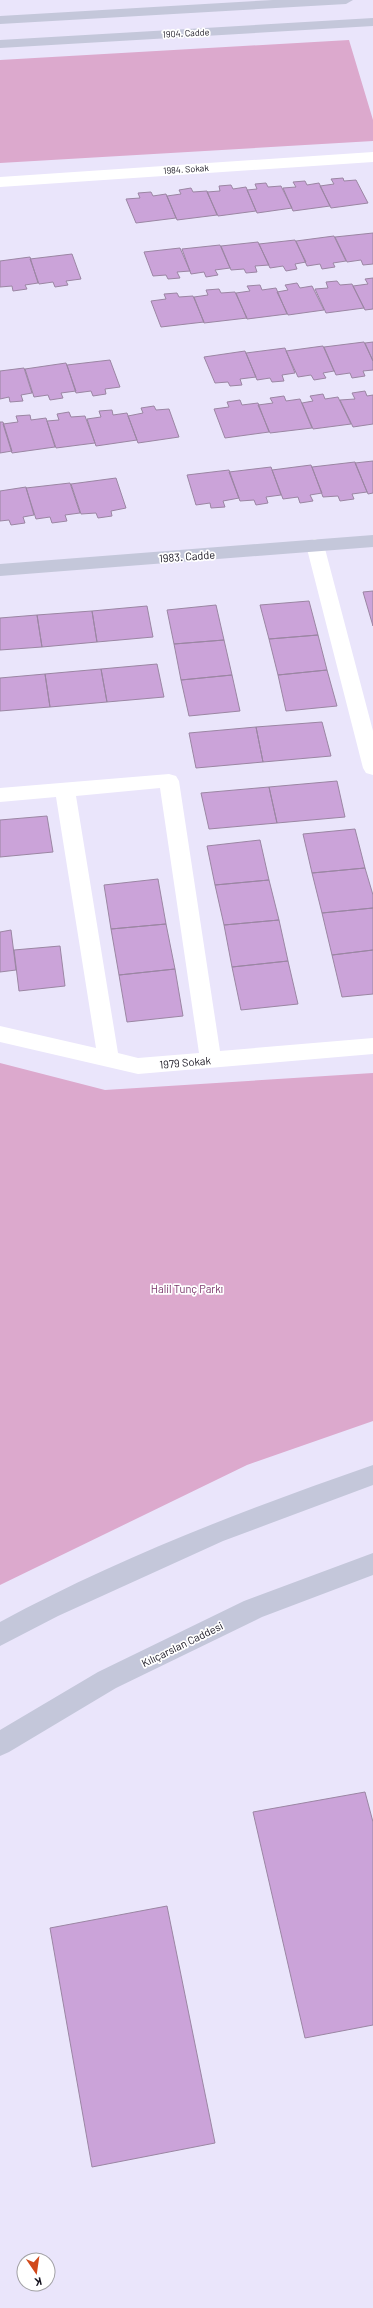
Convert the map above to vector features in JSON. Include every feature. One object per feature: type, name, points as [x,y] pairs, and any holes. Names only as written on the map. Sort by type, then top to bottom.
[{"type":"main road","points":[[0,20],[346,0]]},
{"type":"main road","name":"1904. Cadde","points":[[0,44],[373,22]]},
{"type":"main road","name":"1983. Cadde","points":[[0,570],[373,541]]},
{"type":"main road","points":[[0,1636],[49,1608],[214,1534],[373,1475]]},
{"type":"main road","name":"Kılıçarslan Caddesi","points":[[0,1744],[107,1680],[253,1609],[373,1564]]},
{"type":"street","name":"1984. Sokak","points":[[0,182],[373,157]]},
{"type":"street","points":[[315,545],[373,768]]},
{"type":"street","points":[[0,796],[169,781],[211,1060]]},
{"type":"street","points":[[65,790],[108,1059]]},
{"type":"street","name":"1979 Sokak","points":[[0,1034],[138,1066],[373,1046]]},
{"type":"green space","points":[[349,40],[373,120],[373,141],[0,163],[0,60]]},
{"type":"green space","name":"Halil Tunç Parkı","points":[[0,1063],[105,1090],[373,1073],[373,1421],[247,1465],[0,1585]]},
{"type":"building","points":[[343,178],[344,181],[356,180],[368,203],[331,208],[320,186],[334,184],[331,179]]},
{"type":"building","points":[[305,181],[307,185],[319,183],[330,206],[293,211],[283,188],[296,187],[293,182]]},
{"type":"building","points":[[266,183],[268,187],[281,186],[292,208],[257,213],[247,190],[257,189],[255,184]]},
{"type":"building","points":[[231,185],[233,189],[246,187],[256,211],[218,216],[207,192],[220,191],[219,186]]},
{"type":"building","points":[[191,188],[193,192],[207,191],[217,215],[177,220],[167,196],[181,194],[179,190]]},
{"type":"building","points":[[151,192],[153,196],[166,194],[176,218],[136,223],[126,199],[140,198],[138,193]]},
{"type":"building","points":[[373,233],[373,264],[363,265],[361,260],[347,262],[335,237]]},
{"type":"building","points":[[334,236],[346,261],[333,263],[335,267],[322,269],[320,264],[307,266],[296,241]]},
{"type":"building","points":[[295,240],[306,262],[295,264],[297,269],[286,271],[283,266],[270,268],[259,244]]},
{"type":"building","points":[[258,242],[269,265],[255,266],[257,272],[246,273],[244,269],[231,270],[221,246]]},
{"type":"building","points":[[220,245],[230,268],[215,270],[218,275],[206,277],[204,272],[191,274],[182,249]]},
{"type":"building","points":[[180,248],[190,271],[177,272],[180,278],[168,279],[166,275],[153,276],[144,252]]},
{"type":"building","points":[[72,254],[81,279],[66,281],[68,285],[55,287],[53,282],[39,284],[30,259]]},
{"type":"building","points":[[30,257],[38,283],[25,285],[27,289],[13,291],[12,286],[0,287],[0,261]]},
{"type":"building","points":[[373,278],[373,309],[365,310],[353,286],[368,284],[365,279]]},
{"type":"building","points":[[337,281],[340,285],[352,284],[364,308],[326,313],[315,289],[328,288],[326,282]]},
{"type":"building","points":[[297,283],[300,288],[312,286],[324,310],[288,315],[277,292],[288,290],[285,285]]},
{"type":"building","points":[[260,285],[262,290],[276,288],[287,314],[247,319],[236,293],[250,291],[247,286]]},
{"type":"building","points":[[219,289],[221,293],[235,292],[247,318],[204,323],[194,297],[208,295],[206,290]]},
{"type":"building","points":[[177,293],[179,297],[193,296],[204,322],[161,327],[151,301],[166,299],[164,294]]},
{"type":"building","points":[[364,342],[373,361],[373,370],[363,371],[365,376],[352,378],[350,373],[336,375],[324,347]]},
{"type":"building","points":[[373,342],[373,361],[365,343]]},
{"type":"building","points":[[323,346],[334,371],[323,373],[326,378],[314,380],[311,375],[298,377],[286,351]]},
{"type":"building","points":[[285,348],[295,373],[282,375],[284,381],[272,382],[270,378],[257,380],[246,353]]},
{"type":"building","points":[[245,351],[256,377],[240,379],[242,385],[230,386],[228,382],[215,383],[204,357]]},
{"type":"building","points":[[110,360],[120,387],[105,389],[106,394],[93,396],[91,391],[76,393],[67,365]]},
{"type":"building","points":[[66,363],[76,391],[61,393],[63,398],[50,400],[48,395],[34,397],[25,369]]},
{"type":"building","points":[[24,368],[32,393],[21,395],[23,401],[10,402],[9,397],[0,399],[0,371]]},
{"type":"building","points":[[365,391],[367,396],[373,395],[373,424],[353,427],[340,400],[355,399],[352,393]]},
{"type":"building","points":[[323,394],[325,399],[338,397],[351,424],[313,429],[302,403],[313,401],[310,396]]},
{"type":"building","points":[[284,396],[286,401],[300,399],[312,428],[270,433],[258,405],[273,403],[270,398]]},
{"type":"building","points":[[240,400],[242,405],[258,403],[269,432],[225,438],[214,409],[229,407],[227,402]]},
{"type":"building","points":[[154,406],[156,410],[169,409],[179,437],[138,443],[128,416],[143,413],[141,408]]},
{"type":"building","points":[[112,410],[113,415],[127,413],[137,440],[96,446],[87,419],[101,417],[99,411]]},
{"type":"building","points":[[69,412],[71,417],[85,416],[95,443],[56,448],[47,421],[59,420],[57,414]]},
{"type":"building","points":[[30,415],[31,420],[46,418],[55,447],[12,453],[3,424],[18,422],[16,416]]},
{"type":"building","points":[[0,422],[3,422],[12,451],[0,453]]},
{"type":"building","points":[[373,461],[373,493],[368,494],[355,463]]},
{"type":"building","points":[[355,462],[367,492],[352,494],[354,499],[340,501],[338,496],[323,497],[312,467]]},
{"type":"building","points":[[311,465],[322,493],[310,495],[313,501],[300,503],[298,497],[283,499],[272,470]]},
{"type":"building","points":[[271,467],[281,495],[266,497],[268,503],[256,505],[254,500],[240,501],[229,472]]},
{"type":"building","points":[[229,470],[239,498],[223,501],[225,507],[211,508],[210,503],[196,505],[187,475]]},
{"type":"building","points":[[116,478],[126,508],[111,511],[112,516],[98,518],[96,513],[81,514],[71,484]]},
{"type":"building","points":[[70,483],[80,513],[65,515],[67,521],[52,523],[50,517],[36,519],[26,488]]},
{"type":"building","points":[[26,487],[34,515],[23,517],[25,523],[11,525],[9,520],[0,521],[0,491]]},
{"type":"building","points":[[373,591],[373,626],[363,592]]},
{"type":"building","points":[[309,601],[318,635],[269,639],[260,605]]},
{"type":"building","points":[[216,605],[224,640],[174,644],[167,610]]},
{"type":"building","points":[[147,606],[153,637],[97,642],[92,611]]},
{"type":"building","points":[[92,611],[97,642],[42,647],[37,615]]},
{"type":"building","points":[[37,615],[42,647],[0,650],[0,618]]},
{"type":"building","points":[[318,635],[327,670],[278,675],[269,639]]},
{"type":"building","points":[[224,640],[232,675],[181,680],[174,644]]},
{"type":"building","points":[[157,664],[164,697],[107,702],[101,669]]},
{"type":"building","points":[[101,669],[107,702],[50,707],[45,674]]},
{"type":"building","points":[[327,670],[337,706],[286,711],[278,675]]},
{"type":"building","points":[[45,674],[50,707],[0,711],[0,678]]},
{"type":"building","points":[[232,675],[240,711],[189,716],[181,680]]},
{"type":"building","points":[[322,722],[331,756],[263,762],[256,727]]},
{"type":"building","points":[[256,727],[263,762],[196,768],[189,733]]},
{"type":"building","points":[[337,781],[345,817],[277,823],[269,787]]},
{"type":"building","points":[[269,787],[277,823],[209,829],[201,793]]},
{"type":"building","points":[[47,816],[53,852],[0,857],[0,820]]},
{"type":"building","points":[[355,829],[365,868],[312,873],[303,834]]},
{"type":"building","points":[[260,840],[269,880],[215,885],[207,846]]},
{"type":"building","points":[[365,868],[373,895],[373,908],[322,913],[312,873]]},
{"type":"building","points":[[158,879],[166,924],[111,929],[104,885]]},
{"type":"building","points":[[269,880],[279,920],[224,925],[215,885]]},
{"type":"building","points":[[373,908],[373,950],[332,955],[322,913]]},
{"type":"building","points":[[279,920],[288,961],[232,967],[224,925]]},
{"type":"building","points":[[166,924],[175,969],[119,975],[111,929]]},
{"type":"building","points":[[11,930],[16,970],[0,972],[0,932]]},
{"type":"building","points":[[60,946],[65,986],[19,991],[14,950]]},
{"type":"building","points":[[373,950],[373,994],[342,997],[332,955]]},
{"type":"building","points":[[288,961],[298,1004],[241,1010],[232,967]]},
{"type":"building","points":[[175,969],[183,1016],[127,1022],[119,975]]},
{"type":"building","points":[[365,1792],[373,1822],[373,2025],[305,2038],[253,1812]]},
{"type":"building","points":[[167,1906],[215,2143],[92,2167],[50,1928]]}]
